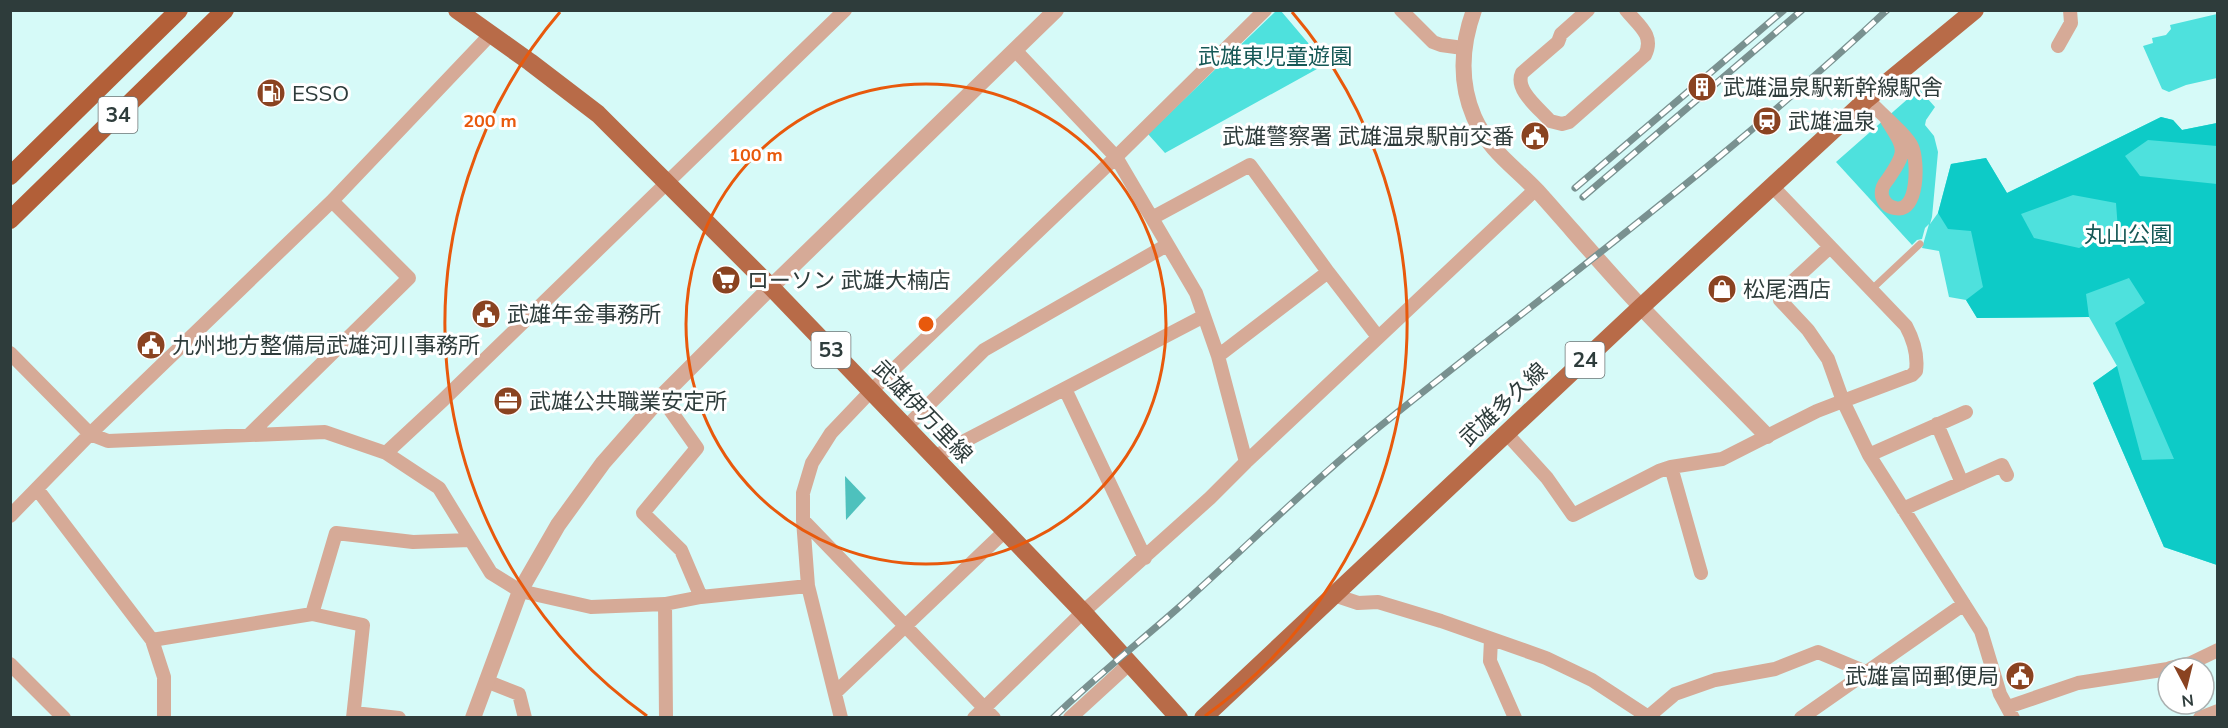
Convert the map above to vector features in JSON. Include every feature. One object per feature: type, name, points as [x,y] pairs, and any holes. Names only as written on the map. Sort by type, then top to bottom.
[{"type":"highway","name":"34","points":[[10,176],[179,10]]},
{"type":"highway","name":"34","points":[[10,220],[225,10]]},
{"type":"main road","name":"武雄伊万里線","points":[[457,10],[598,114],[771,287],[1083,612],[1179,717]]},
{"type":"main road","name":"武雄多久線","points":[[1203,717],[1641,307],[1868,99],[1975,10]]},
{"type":"street","points":[[386,453],[845,10]]},
{"type":"street","points":[[473,717],[520,591],[558,525],[603,463],[661,397],[771,287],[1056,10]]},
{"type":"street","points":[[841,717],[808,586],[802,520],[803,493],[812,463],[831,433],[871,391],[1116,157],[1265,10]]},
{"type":"street","points":[[1401,10],[1433,42],[1463,48]]},
{"type":"street","points":[[1474,10],[1463,48],[1464,81],[1468,98],[1486,140],[1509,166],[1536,189],[1641,307],[1767,436]]},
{"type":"street","points":[[1588,10],[1522,73],[1520,78],[1523,89],[1550,121],[1556,124],[1569,122],[1645,55],[1649,43],[1648,38],[1626,10]]},
{"type":"street","points":[[2058,46],[2071,23],[2070,10]]},
{"type":"street","points":[[10,516],[90,434],[332,201],[490,35]]},
{"type":"street","points":[[1015,50],[1116,157],[1196,293],[1218,356],[1246,462]]},
{"type":"street","points":[[1868,99],[1910,142],[1915,158],[1913,196],[1908,205],[1898,209],[1888,206],[1882,196],[1884,184],[1903,154],[1899,140],[1887,120]]},
{"type":"street","points":[[1152,218],[1250,165],[1378,338]]},
{"type":"street","points":[[1507,434],[1547,478],[1573,515],[1671,467],[1722,459],[1843,401],[1912,375],[1916,371],[1915,348],[1908,329],[1773,187]]},
{"type":"street","points":[[802,520],[905,626],[984,714],[1083,612],[1145,558],[1536,189]]},
{"type":"street","points":[[250,434],[410,278],[332,201]]},
{"type":"street","points":[[906,428],[984,350],[1167,245]]},
{"type":"street","points":[[1830,247],[1782,291],[1780,300],[1808,330],[1828,358],[1843,401],[1869,455],[1980,630],[2001,694],[2010,712],[2078,683],[2156,670]]},
{"type":"street","points":[[1218,356],[1328,272]]},
{"type":"street","points":[[934,457],[1204,316]]},
{"type":"street","points":[[10,353],[90,434],[108,441],[325,432],[386,453],[440,488],[491,573],[520,591],[591,607],[665,604],[701,597],[808,586]]},
{"type":"street","points":[[1065,389],[1145,558]]},
{"type":"street","points":[[661,397],[697,448],[643,513],[681,550],[701,597]]},
{"type":"street","points":[[1869,455],[1966,412]]},
{"type":"street","points":[[1937,424],[1962,483]]},
{"type":"street","points":[[1903,509],[2002,465],[2007,475]]},
{"type":"street","points":[[1671,467],[1701,573]]},
{"type":"street","points":[[37,489],[152,640],[164,677],[164,717]]},
{"type":"street","points":[[836,692],[1005,531]]},
{"type":"street","points":[[312,614],[336,533],[413,542],[470,540]]},
{"type":"street","points":[[1334,595],[1358,603],[1378,602],[1441,621],[1546,658],[1592,680],[1649,717],[1676,694],[1716,680],[1775,669],[1818,652],[1866,672]]},
{"type":"street","points":[[665,604],[666,717]]},
{"type":"street","points":[[1801,717],[1964,604]]},
{"type":"street","points":[[152,640],[312,614],[363,625],[353,716],[399,717]]},
{"type":"street","points":[[1491,639],[1490,661],[1515,717]]},
{"type":"street","points":[[10,664],[64,717]]},
{"type":"street","points":[[1070,717],[1129,664]]},
{"type":"street","points":[[486,681],[519,694],[525,717]]},
{"type":"street","points":[[2200,717],[2217,711]]},
{"type":"lane","points":[[1871,290],[1920,244]]},
{"type":"green space","name":"武雄東児童遊園","points":[[1276,11],[1281,11],[1326,64],[1165,153],[1148,134]]},
{"type":"green space","points":[[2217,14],[2217,78],[2186,85],[2169,92],[2162,89],[2143,46],[2153,43],[2152,38],[2166,35],[2171,29],[2170,25]]},
{"type":"green space","name":"丸山公園","points":[[1919,89],[1935,107],[1925,125],[1934,136],[1938,152],[1930,224],[1938,213],[1951,164],[1986,158],[2007,193],[2161,117],[2173,120],[2182,130],[2217,123],[2217,565],[2164,547],[2093,383],[2117,366],[2089,317],[1977,318],[1966,300],[1949,297],[1939,251],[1922,248],[1929,224],[1925,228],[1922,239],[1912,245],[1836,162]]},
{"type":"green space","name":"丸山公園","points":[[2161,117],[2173,120],[2182,130],[2217,123],[2217,146],[2148,140],[2125,156],[2140,176],[2217,184],[2217,565],[2164,547],[2093,383],[2117,366],[2142,460],[2174,459],[2115,323],[2145,303],[2129,278],[2086,294],[2089,317],[1977,318],[1966,300],[1983,287],[1971,231],[1948,229],[1938,213],[1951,164],[1986,158],[2007,193]],"holes":[[[2073,195],[2116,203],[2118,230],[2079,248],[2034,238],[2021,214]]]},
{"type":"shaded area","points":[[845,476],[866,498],[846,520]]},
{"type":"railway","points":[[1575,188],[1784,10]]},
{"type":"railway","points":[[1583,197],[1802,10]]},
{"type":"railway","points":[[1053,718],[1348,453],[1699,174],[1763,121],[1887,10]]},
{"type":"place","name":"武雄温泉駅新幹線駅舎","points":[[1702,87]]},
{"type":"place","name":"ESSO","points":[[271,93]]},
{"type":"place","name":"武雄温泉","points":[[1767,121]]},
{"type":"place","name":"武雄警察署 武雄温泉駅前交番","points":[[1535,136]]},
{"type":"place","name":"ローソン 武雄大楠店","points":[[726,280]]},
{"type":"place","name":"松尾酒店","points":[[1722,289]]},
{"type":"place","name":"武雄年金事務所","points":[[486,314]]},
{"type":"place","name":"九州地方整備局武雄河川事務所","points":[[151,345]]},
{"type":"place","name":"武雄公共職業安定所","points":[[508,401]]},
{"type":"place","name":"武雄富岡郵便局","points":[[2020,676]]}]
